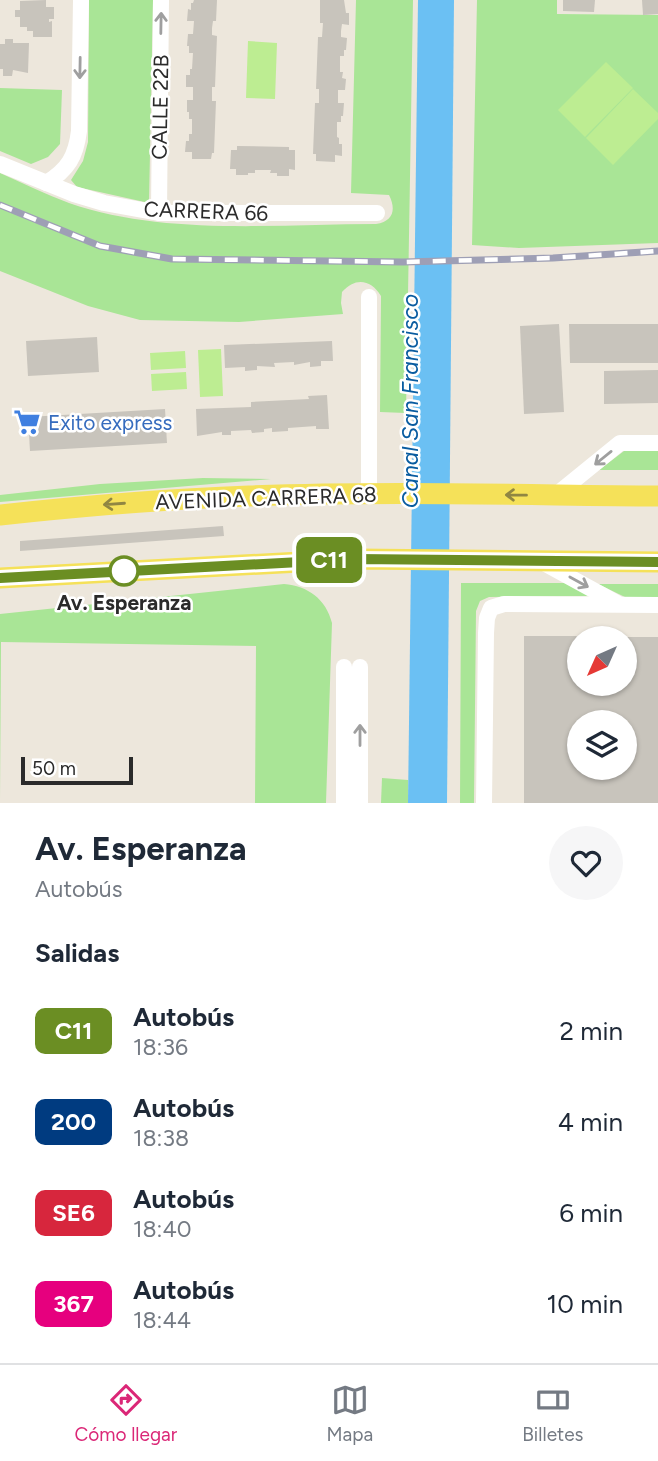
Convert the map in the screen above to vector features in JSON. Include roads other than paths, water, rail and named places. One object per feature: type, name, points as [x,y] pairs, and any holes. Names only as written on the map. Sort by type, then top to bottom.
[{"type":"main road","name":"AVENIDA CARRERA 68","points":[[0,515],[179,499],[369,494],[658,496]]},
{"type":"main road","points":[[0,578],[295,561],[658,562]]},
{"type":"street","points":[[46,183],[67,167],[77,149],[81,0]]},
{"type":"street","name":"CALLE 22B","points":[[159,213],[162,0]]},
{"type":"street","name":"CARRERA 66","points":[[0,164],[104,204],[159,213],[377,213]]},
{"type":"street","points":[[369,298],[369,494]]},
{"type":"street","points":[[556,495],[620,443],[658,443]]},
{"type":"street","points":[[540,560],[619,605]]},
{"type":"street","points":[[484,803],[486,633],[491,608],[503,604],[658,605]]},
{"type":"street","points":[[344,803],[352,667],[360,803]]},
{"type":"water","points":[[418,0],[454,0],[447,803],[408,803]]},
{"type":"railway","points":[[0,205],[100,246],[172,259],[403,262],[553,258],[658,251]]},
{"type":"place","name":"Exito express","points":[[27,422]]},
{"type":"place","name":"Av. Esperanza","points":[[124,571]]},
{"type":"water label","name":"Canal San Francisco","points":[[410,401]]}]
